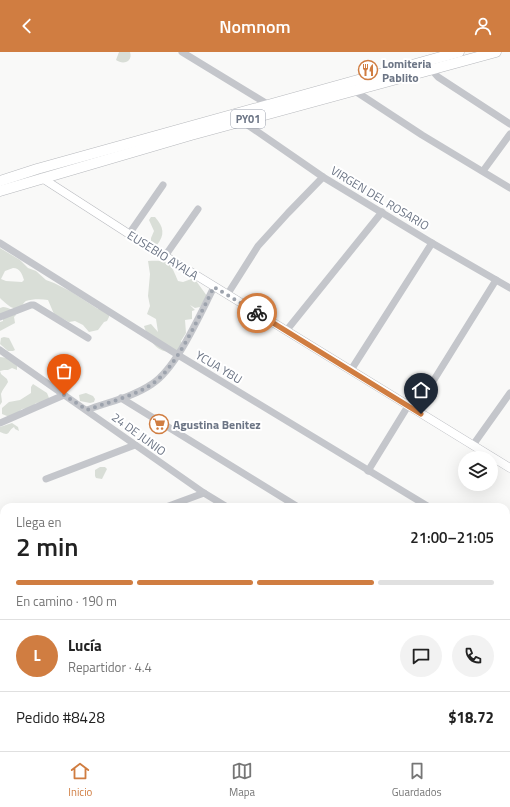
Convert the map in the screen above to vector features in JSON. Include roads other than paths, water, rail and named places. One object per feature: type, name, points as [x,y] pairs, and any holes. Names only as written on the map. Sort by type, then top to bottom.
[{"type":"highway","name":"PY01","points":[[0,181],[40,173],[355,91],[428,66],[452,55],[496,52]]},
{"type":"highway","name":"PY01","points":[[0,191],[40,173],[269,105],[428,66]]},
{"type":"main road","name":"EUSEBIO AYALA","points":[[40,173],[129,234],[510,468]]},
{"type":"street","points":[[182,52],[269,105]]},
{"type":"street","points":[[428,66],[438,78],[510,124]]},
{"type":"street","points":[[355,91],[510,188]]},
{"type":"street","name":"VIRGEN DEL ROSARIO","points":[[242,121],[324,177],[432,243],[510,288]]},
{"type":"street","points":[[483,171],[510,134]]},
{"type":"street","points":[[227,295],[258,246],[324,177]]},
{"type":"street","points":[[129,234],[162,185]]},
{"type":"street","points":[[165,256],[198,209]]},
{"type":"street","points":[[286,331],[382,212]]},
{"type":"street","name":"YCUA YBU","points":[[0,242],[178,355],[422,503]]},
{"type":"street","points":[[351,370],[432,243]]},
{"type":"street","points":[[368,470],[408,406],[418,399],[432,383],[496,280]]},
{"type":"street","points":[[87,410],[141,390],[156,382],[178,355],[214,287]]},
{"type":"street","points":[[0,317],[34,305],[88,338]]},
{"type":"street","name":"24 DE JUNIO","points":[[0,350],[220,503]]},
{"type":"street","points":[[472,445],[510,393]]},
{"type":"street","points":[[0,422],[64,395]]},
{"type":"street","points":[[121,398],[292,503]]},
{"type":"street","points":[[46,479],[135,445]]},
{"type":"street","points":[[177,503],[204,493]]},
{"type":"place","name":"Lomiteria Pablito","points":[[368,70]]},
{"type":"place","name":"Agustina Benitez","points":[[159,424]]}]
